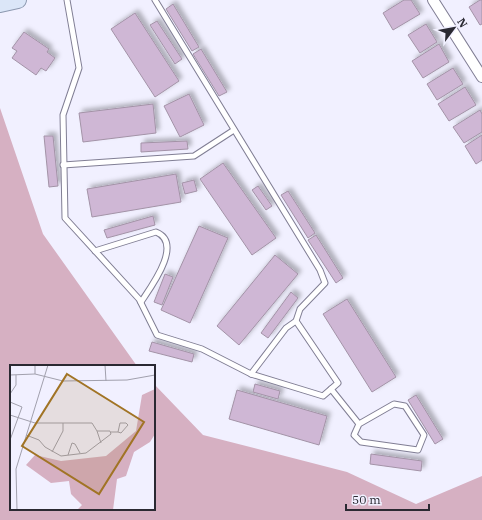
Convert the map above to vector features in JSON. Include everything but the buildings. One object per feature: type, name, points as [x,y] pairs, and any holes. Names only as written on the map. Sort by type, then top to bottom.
[{"type":"main road","points":[[0,4],[18,0]]},
{"type":"street","points":[[434,0],[482,77]]},
{"type":"lane","points":[[67,0],[79,68],[62,115],[65,218],[141,302],[157,335],[202,349],[251,374],[323,396],[338,383],[296,321]]},
{"type":"lane","points":[[155,0],[320,270],[325,284],[300,309],[296,321],[286,328],[251,374]]},
{"type":"lane","points":[[63,165],[194,156],[234,130]]},
{"type":"lane","points":[[95,251],[156,232],[162,234],[167,240],[168,253],[154,283],[141,302]]},
{"type":"lane","points":[[331,389],[359,424]]},
{"type":"lane","points":[[394,404],[406,406],[424,435],[418,450],[361,442],[354,435],[359,424],[394,404]]},
{"type":"shaded area","points":[[0,108],[43,234],[136,365],[10,365],[10,510],[155,510],[155,385],[203,435],[347,472],[416,504],[482,476],[482,520],[0,520]]}]
